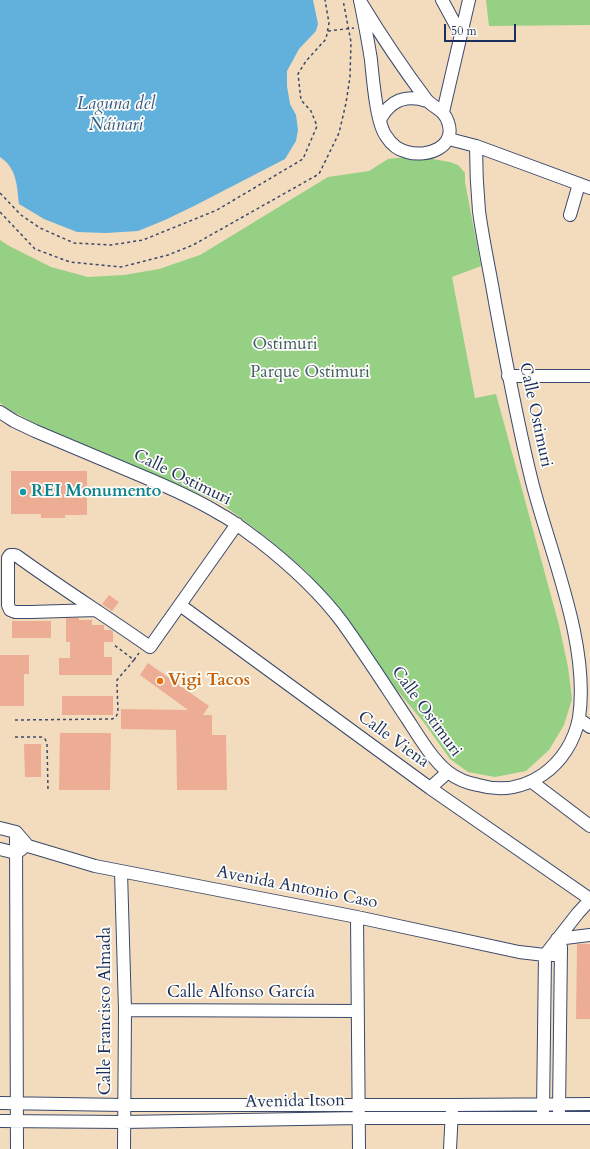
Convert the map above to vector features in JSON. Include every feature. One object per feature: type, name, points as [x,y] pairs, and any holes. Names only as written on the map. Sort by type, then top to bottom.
[{"type":"street","points":[[360,0],[374,25],[427,101],[443,112],[446,117],[450,127],[449,139],[432,152],[424,154],[409,153],[395,146],[385,135],[380,120],[360,0]]},
{"type":"street","points":[[442,0],[461,35]]},
{"type":"street","points":[[443,112],[469,0]]},
{"type":"street","points":[[380,120],[387,108],[399,100],[413,98],[427,101]]},
{"type":"street","points":[[449,139],[476,146],[585,186],[570,215]]},
{"type":"street","name":"Calle Ostimuri","points":[[0,412],[14,421],[35,431],[178,492],[218,512],[237,524],[278,555],[310,585],[326,603],[366,656],[429,750],[448,772],[475,785],[490,788],[508,788],[532,782],[552,766],[570,745],[578,719],[586,682],[578,651],[573,621],[532,482],[508,376],[480,215],[476,175],[476,146]]},
{"type":"street","points":[[508,376],[590,376]]},
{"type":"street","points":[[96,610],[15,612],[10,610],[8,605],[8,558],[10,555],[17,556],[55,584],[96,610],[150,647],[237,524]]},
{"type":"street","name":"Calle Viena","points":[[180,605],[430,788],[590,899]]},
{"type":"street","points":[[578,719],[590,727]]},
{"type":"street","points":[[430,788],[448,772]]},
{"type":"street","points":[[532,782],[590,826]]},
{"type":"street","points":[[0,828],[16,832],[28,846],[16,853],[0,849]]},
{"type":"street","points":[[16,832],[17,1149]]},
{"type":"street","name":"Avenida Antonio Caso","points":[[28,846],[95,866],[121,872],[356,917],[519,952],[561,955]]},
{"type":"street","name":"Calle Francisco Almada","points":[[121,872],[125,1010],[124,1149]]},
{"type":"street","points":[[543,1119],[545,955],[590,899]]},
{"type":"street","points":[[356,917],[359,1149]]},
{"type":"street","points":[[561,936],[590,935]]},
{"type":"street","points":[[559,1119],[561,936]]},
{"type":"street","name":"Calle Alfonso García","points":[[125,1010],[358,1011]]},
{"type":"street","name":"Avenida Itson","points":[[0,1103],[124,1105],[590,1104]]},
{"type":"street","points":[[450,1149],[452,1105]]},
{"type":"street","name":"Avenida Itson","points":[[0,1121],[123,1122],[452,1117],[543,1119],[590,1118]]},
{"type":"path","points":[[0,193],[22,215],[40,228],[74,243],[111,245],[143,240],[217,210],[303,159],[317,126],[311,111],[301,100],[298,74],[306,61],[326,39],[330,22],[325,0]]},
{"type":"path","points":[[0,212],[35,249],[70,262],[121,267],[168,255],[194,245],[319,174],[339,133],[350,77],[351,42],[343,0]]},
{"type":"path","points":[[328,31],[365,27]]},
{"type":"path","points":[[15,720],[112,719],[116,717],[118,712],[117,680],[134,660],[113,644]]},
{"type":"path","points":[[15,737],[41,737],[45,739],[47,744],[48,790]]},
{"type":"green space","points":[[486,0],[590,0],[590,25],[489,26]]},
{"type":"green space","name":"Parque Ostimuri","points":[[416,156],[450,162],[458,165],[465,173],[465,182],[481,266],[452,277],[475,398],[496,394],[559,625],[568,667],[572,699],[564,725],[549,750],[526,771],[495,777],[468,772],[450,759],[425,724],[382,672],[341,612],[307,572],[266,537],[222,504],[37,425],[0,403],[0,240],[51,267],[88,277],[124,275],[159,269],[200,255],[328,177],[369,171],[388,159]]},
{"type":"water","name":"Laguna del Náinari","points":[[0,0],[313,0],[318,24],[316,31],[299,49],[287,71],[287,86],[290,104],[296,115],[298,130],[296,141],[285,159],[194,206],[138,231],[106,233],[77,232],[44,219],[19,204],[17,184],[13,172],[6,161],[0,157]]},
{"type":"building","name":"REI Monumento","points":[[11,471],[87,471],[87,515],[65,515],[65,518],[41,518],[41,514],[11,514]]},
{"type":"building","points":[[109,595],[119,602],[112,611],[102,604]]},
{"type":"building","points":[[66,618],[92,620],[92,625],[104,625],[104,630],[113,631],[113,642],[104,642],[104,657],[112,657],[112,675],[59,675],[59,658],[70,658],[70,642],[66,642]]},
{"type":"building","points":[[12,621],[51,621],[51,638],[12,638]]},
{"type":"building","points":[[0,655],[29,655],[29,674],[24,674],[24,706],[0,706]]},
{"type":"building","points":[[148,663],[209,706],[203,715],[212,715],[212,735],[226,735],[227,790],[177,790],[176,730],[121,729],[121,709],[188,710],[140,675]]},
{"type":"building","points":[[62,696],[113,696],[113,715],[62,715]]},
{"type":"building","points":[[60,733],[111,733],[110,790],[59,790]]},
{"type":"building","points":[[24,744],[41,744],[41,777],[25,777]]},
{"type":"building","points":[[577,944],[590,944],[590,1019],[576,1019]]},
{"type":"place","name":"REI Monumento","points":[[23,492]]},
{"type":"place","name":"Vigi Tacos","points":[[160,681]]},
{"type":"park label","name":"Ostimuri","points":[[285,345]]}]
